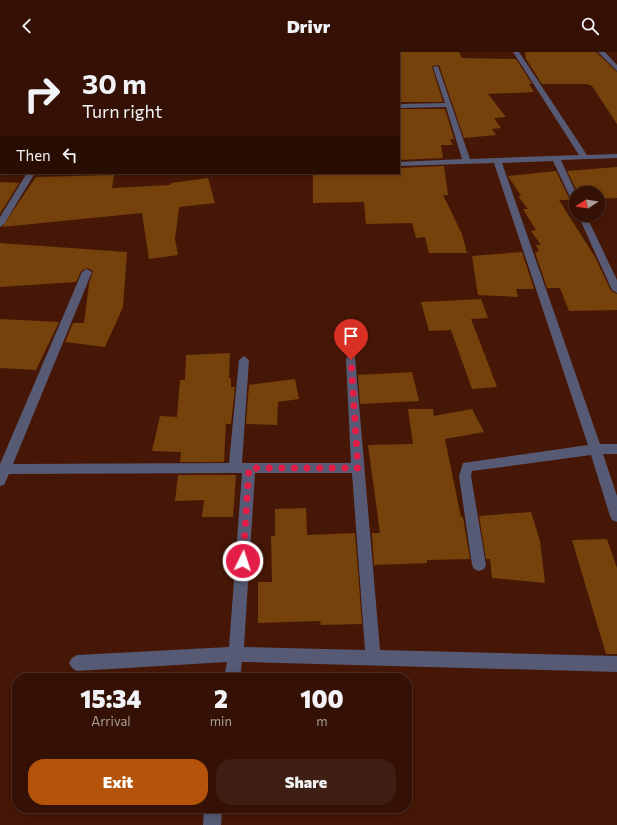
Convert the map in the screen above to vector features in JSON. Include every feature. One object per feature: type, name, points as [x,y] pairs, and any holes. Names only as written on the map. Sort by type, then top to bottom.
[{"type":"street","points":[[516,52],[584,157]]},
{"type":"street","points":[[601,52],[617,69]]},
{"type":"street","points":[[436,67],[467,162]]},
{"type":"street","points":[[400,106],[449,105]]},
{"type":"street","points":[[400,164],[617,156]]},
{"type":"street","points":[[556,158],[569,186]]},
{"type":"street","points":[[497,161],[524,246],[596,449],[617,516]]},
{"type":"street","points":[[0,224],[30,174]]},
{"type":"street","points":[[585,222],[617,290]]},
{"type":"street","points":[[604,263],[617,263]]},
{"type":"street","points":[[87,272],[2,473],[235,468],[358,468]]},
{"type":"street","points":[[235,468],[244,360]]},
{"type":"street","points":[[351,360],[373,656]]},
{"type":"street","points":[[479,565],[465,476],[467,467],[596,449],[617,449]]},
{"type":"street","points":[[233,673],[236,654],[249,468]]},
{"type":"street","points":[[77,662],[236,654],[373,656],[617,664]]},
{"type":"street","points":[[212,825],[213,813]]},
{"type":"building","points":[[400,52],[459,52],[462,58],[516,59],[532,84],[529,84],[534,92],[488,94],[506,117],[494,118],[501,128],[492,129],[496,135],[464,138],[439,65],[433,66],[432,67],[443,102],[400,102]]},
{"type":"building","points":[[525,52],[596,52],[617,72],[617,124],[592,86],[587,84],[542,84],[526,59]]},
{"type":"building","points":[[400,109],[445,109],[454,139],[450,139],[453,145],[441,145],[443,158],[400,160]]},
{"type":"building","points":[[444,166],[448,195],[443,195],[462,234],[467,253],[429,253],[425,237],[416,238],[412,223],[366,224],[364,202],[313,203],[313,174],[400,174],[400,168]]},
{"type":"building","points":[[617,167],[617,198],[605,199],[605,186],[574,186],[567,171]]},
{"type":"building","points":[[556,171],[569,198],[569,200],[559,200],[569,216],[569,222],[573,222],[595,257],[611,291],[617,294],[617,310],[569,311],[560,288],[547,288],[535,252],[539,251],[536,245],[541,245],[531,231],[536,230],[523,209],[528,209],[518,196],[521,196],[508,176]]},
{"type":"building","points":[[114,175],[112,188],[170,185],[171,183],[208,178],[215,203],[179,207],[175,239],[178,255],[149,259],[142,213],[2,227],[36,177]]},
{"type":"building","points":[[0,182],[19,183],[0,214]]},
{"type":"building","points":[[0,243],[127,252],[123,307],[105,347],[65,342],[73,323],[84,323],[89,284],[93,271],[88,268],[81,271],[76,282],[0,287]]},
{"type":"building","points":[[522,252],[534,289],[516,289],[518,297],[478,295],[472,256]]},
{"type":"building","points":[[481,299],[488,318],[471,319],[497,387],[472,389],[451,330],[429,331],[421,302]]},
{"type":"building","points":[[0,319],[59,322],[36,370],[0,368]]},
{"type":"building","points":[[230,353],[229,378],[231,378],[231,387],[235,387],[231,424],[226,424],[224,462],[180,462],[181,452],[152,451],[160,416],[177,417],[180,380],[185,380],[186,355]]},
{"type":"building","points":[[412,372],[419,401],[360,404],[358,375]]},
{"type":"building","points":[[295,379],[299,399],[278,402],[277,425],[246,424],[249,385]]},
{"type":"building","points":[[408,409],[433,409],[434,416],[472,409],[484,432],[445,439],[461,517],[463,517],[470,559],[427,560],[427,563],[374,565],[372,533],[380,533],[368,445],[413,444]]},
{"type":"building","points":[[178,475],[236,475],[233,517],[202,517],[204,500],[175,501]]},
{"type":"building","points":[[306,508],[307,535],[355,533],[362,624],[321,625],[320,621],[258,623],[258,582],[272,582],[271,536],[275,536],[275,509]]},
{"type":"building","points":[[531,512],[540,541],[545,583],[492,578],[490,559],[486,559],[479,516]]},
{"type":"building","points":[[607,539],[617,568],[617,654],[606,654],[572,540]]},
{"type":"route","points":[[243,561],[249,468],[358,468],[351,360]]}]
